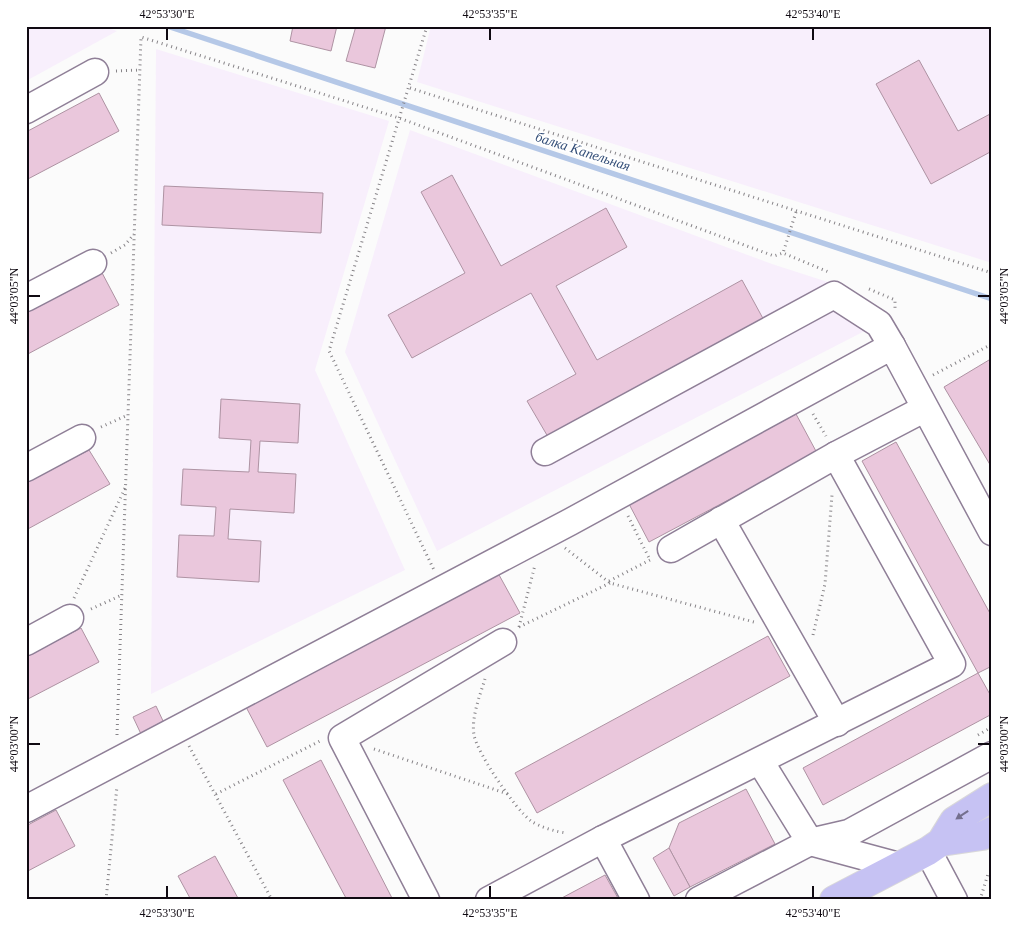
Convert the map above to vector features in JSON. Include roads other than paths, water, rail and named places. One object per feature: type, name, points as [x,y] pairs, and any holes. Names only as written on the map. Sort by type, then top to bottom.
[{"type":"main road","points":[[934,846],[954,821],[992,798]]},
{"type":"main road","points":[[834,900],[934,846],[982,836],[992,830]]},
{"type":"street","points":[[26,110],[95,72]]},
{"type":"street","points":[[26,298],[93,263]]},
{"type":"street","points":[[545,452],[834,295],[879,324],[992,532]]},
{"type":"street","points":[[26,809],[543,536],[892,346]]},
{"type":"street","points":[[660,554],[836,454],[924,409]]},
{"type":"street","points":[[26,468],[82,438]]},
{"type":"street","points":[[489,900],[603,839],[952,664],[836,454]]},
{"type":"street","points":[[721,520],[837,723]]},
{"type":"street","points":[[26,642],[70,618]]},
{"type":"street","points":[[426,900],[342,738],[511,635]]},
{"type":"street","points":[[699,900],[810,842],[849,833],[992,755]]},
{"type":"street","points":[[760,761],[810,842],[899,866]]},
{"type":"street","points":[[603,839],[636,900]]},
{"type":"street","points":[[934,846],[954,900]]},
{"type":"waterway","name":"балка Капельная","points":[[167,26],[992,299]]}]
